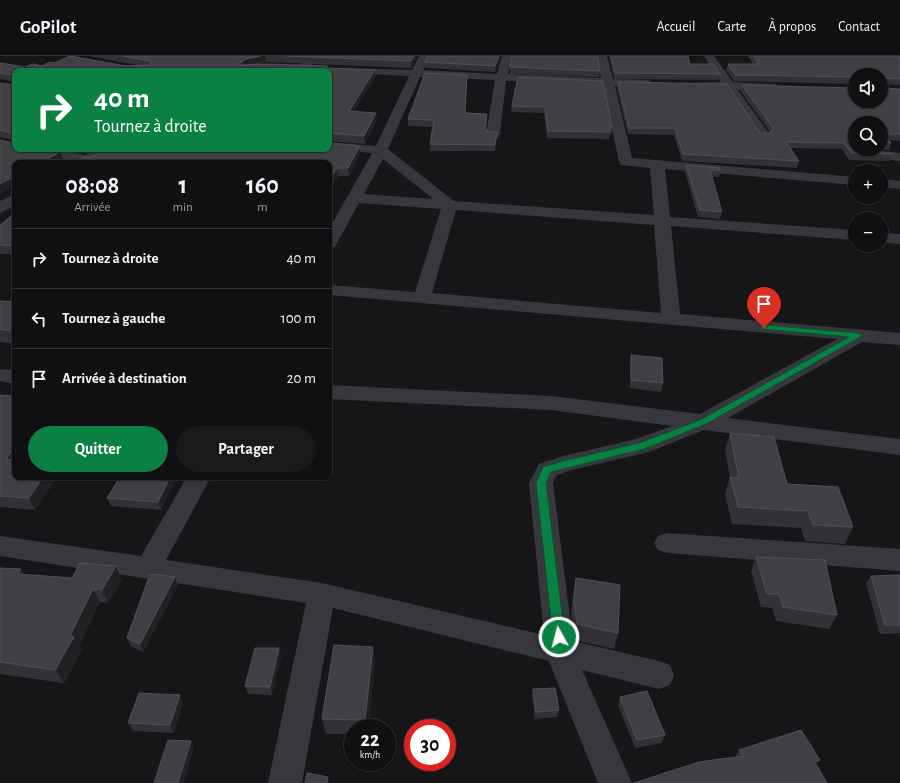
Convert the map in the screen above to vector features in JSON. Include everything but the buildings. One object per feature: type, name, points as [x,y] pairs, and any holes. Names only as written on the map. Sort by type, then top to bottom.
[{"type":"street","points":[[287,67],[300,68],[319,56]]},
{"type":"street","points":[[332,231],[336,215],[354,198],[381,150],[424,56]]},
{"type":"street","points":[[493,134],[501,78],[507,56]]},
{"type":"street","points":[[602,56],[626,162],[848,180]]},
{"type":"street","points":[[709,56],[763,135]]},
{"type":"street","points":[[332,69],[608,84],[661,85]]},
{"type":"street","points":[[684,85],[784,87]]},
{"type":"street","points":[[332,146],[381,150],[450,205]]},
{"type":"street","points":[[48,152],[82,160]]},
{"type":"street","points":[[88,160],[100,152]]},
{"type":"street","points":[[888,156],[900,157]]},
{"type":"street","points":[[657,164],[671,320]]},
{"type":"street","points":[[888,184],[900,185]]},
{"type":"street","points":[[354,198],[848,234]]},
{"type":"street","points":[[422,298],[450,205]]},
{"type":"street","points":[[888,238],[900,239]]},
{"type":"street","points":[[332,290],[900,340]]},
{"type":"street","points":[[615,783],[560,652],[541,483],[547,470],[563,464],[641,446],[703,422],[858,336]]},
{"type":"street","points":[[0,375],[12,377]]},
{"type":"street","points":[[332,392],[551,403],[900,447]]},
{"type":"street","points":[[148,568],[197,480]]},
{"type":"street","points":[[667,543],[900,560]]},
{"type":"street","points":[[0,546],[322,594],[659,675]]},
{"type":"street","points":[[285,783],[322,594]]},
{"type":"route","points":[[559,637],[541,483],[547,470],[563,464],[641,446],[703,422],[858,336],[764,328]]}]
